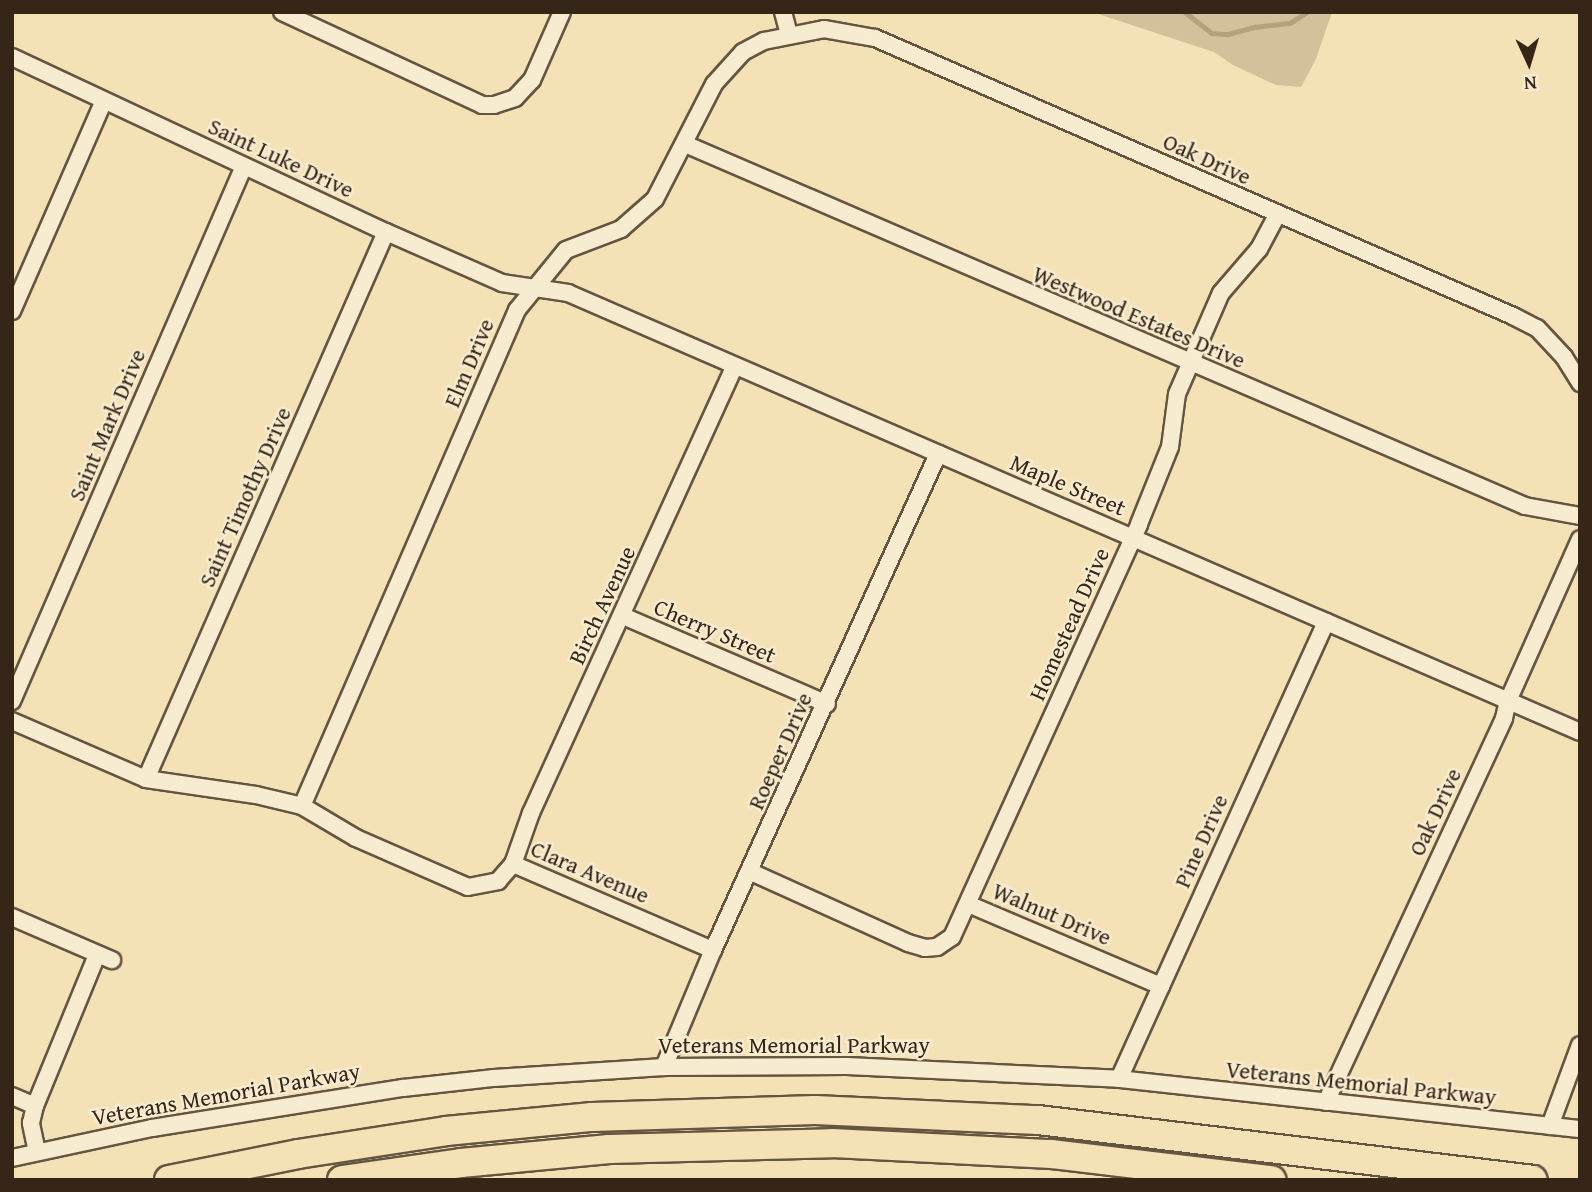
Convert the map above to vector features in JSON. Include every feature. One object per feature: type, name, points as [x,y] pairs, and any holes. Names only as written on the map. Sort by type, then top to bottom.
[{"type":"highway","points":[[169,1180],[310,1152],[482,1127],[667,1112],[815,1110],[1038,1120],[1532,1180]]},
{"type":"highway","points":[[342,1180],[461,1163],[609,1149],[807,1143],[918,1145],[1052,1154],[1271,1180]]},
{"type":"street","points":[[282,12],[482,105],[506,103],[523,92],[532,80],[562,12]]},
{"type":"street","points":[[783,12],[789,34]]},
{"type":"street","name":"Oak Drive","points":[[789,34],[824,29],[874,38],[1538,328],[1564,357],[1580,383]]},
{"type":"street","name":"Elm Drive","points":[[302,806],[517,310],[566,250],[621,229],[639,217],[669,178],[714,84],[743,52],[764,41],[789,34]]},
{"type":"street","name":"Saint Luke Drive","points":[[12,57],[386,232],[502,283],[536,286]]},
{"type":"street","points":[[12,311],[104,100]]},
{"type":"street","name":"Westwood Estates Drive","points":[[685,144],[1525,506],[1580,516]]},
{"type":"street","name":"Saint Mark Drive","points":[[12,701],[244,166]]},
{"type":"street","name":"Homestead Drive","points":[[968,904],[1133,538],[1170,447],[1177,394],[1221,293],[1259,249],[1277,215]]},
{"type":"street","name":"Saint Timothy Drive","points":[[145,779],[386,232]]},
{"type":"street","name":"Maple Street","points":[[536,286],[568,293],[1580,732]]},
{"type":"street","name":"Birch Avenue","points":[[513,864],[531,813],[735,366]]},
{"type":"street","name":"Roeper Drive","points":[[664,1067],[713,950],[751,872],[938,454]]},
{"type":"street","name":"Oak Drive","points":[[1326,1102],[1504,718],[1508,701],[1580,539]]},
{"type":"street","name":"Cherry Street","points":[[623,616],[827,704]]},
{"type":"street","name":"Pine Drive","points":[[1119,1079],[1326,622]]},
{"type":"street","name":"Clara Avenue","points":[[12,721],[145,779],[257,795],[302,806],[356,838],[468,887],[498,881],[513,864],[713,950]]},
{"type":"street","name":"Walnut Drive","points":[[751,872],[908,943],[925,948],[937,947],[952,937],[968,904],[1161,986]]},
{"type":"street","points":[[12,917],[104,957],[36,1105],[31,1124],[37,1152]]},
{"type":"street","points":[[1550,1126],[1580,1045]]},
{"type":"street","name":"Veterans Memorial Parkway","points":[[12,1158],[274,1106],[390,1089],[506,1077],[664,1067],[861,1066],[1119,1079],[1580,1129]]},
{"type":"street","points":[[12,1096],[36,1105]]},
{"type":"shaded area","points":[[1092,12],[1332,12],[1316,59],[1301,87],[1276,85],[1233,65],[1214,52]]},
{"type":"waterway","points":[[1185,12],[1212,33],[1228,34],[1255,27],[1290,23],[1307,12]]}]
